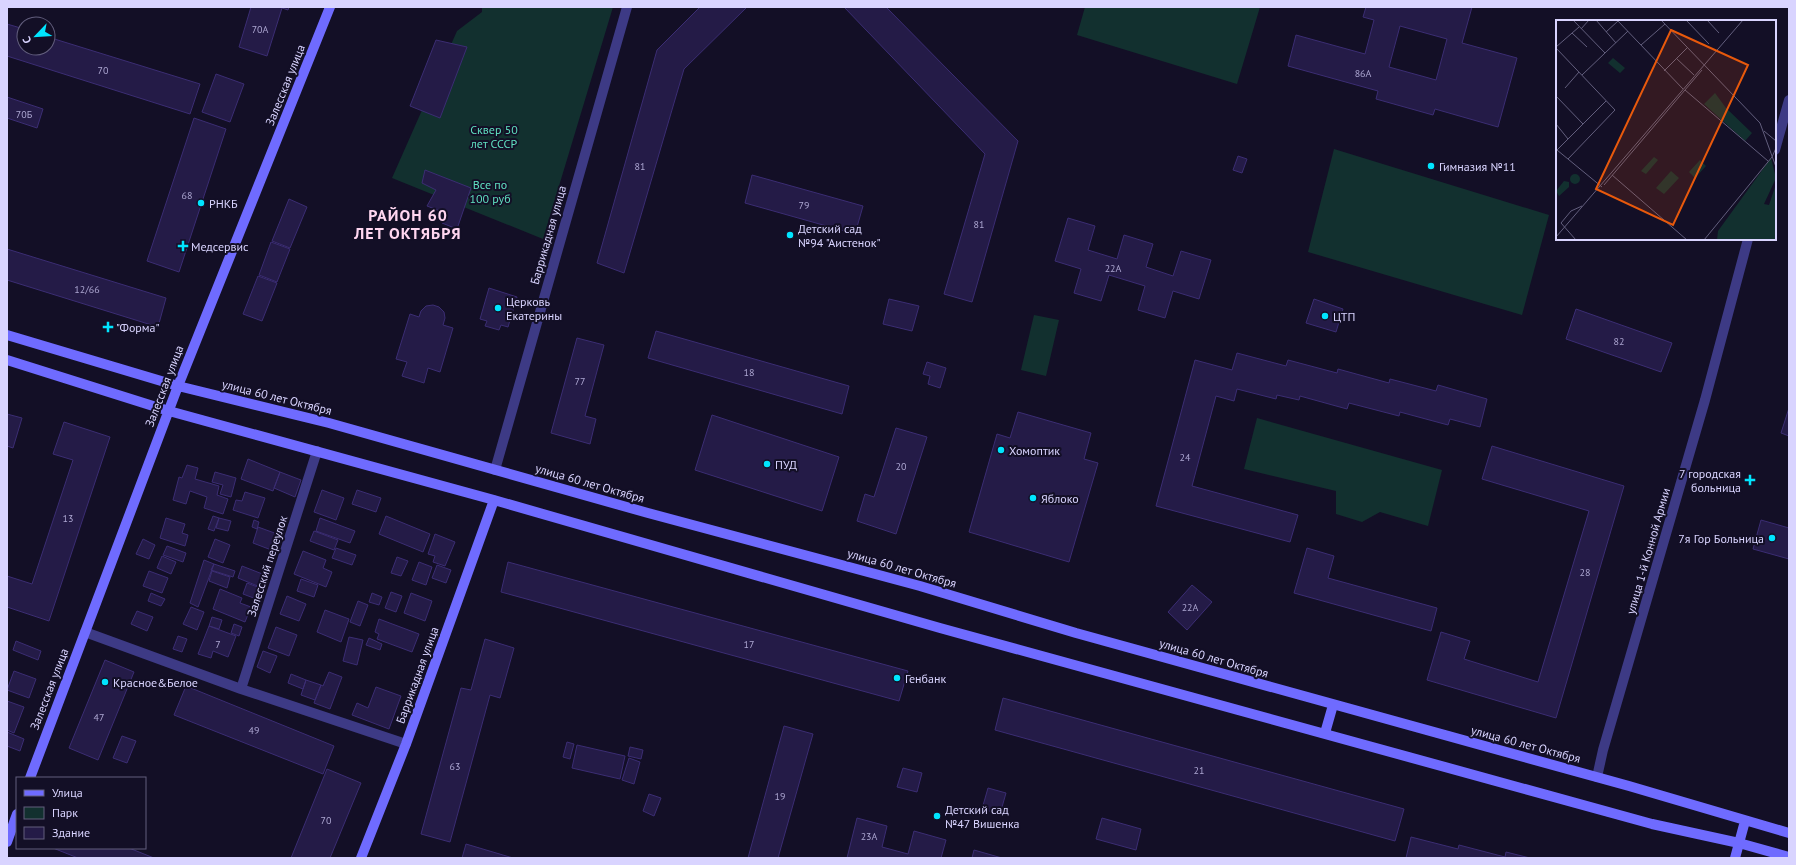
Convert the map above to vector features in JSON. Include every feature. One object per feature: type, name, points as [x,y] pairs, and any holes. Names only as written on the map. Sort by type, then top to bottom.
[{"type":"main road","name":"Залесская улица","points":[[30,777],[178,386],[330,7]]},
{"type":"main road","name":"улица 60 лет Октября","points":[[7,335],[178,386],[329,423],[648,513],[920,586],[1076,633],[1789,833]]},
{"type":"main road","points":[[7,360],[169,411],[494,500],[918,622],[1652,824],[1739,843],[1789,857]]},
{"type":"main road","name":"Баррикадная улица","points":[[360,858],[406,744],[494,500]]},
{"type":"main road","points":[[1325,733],[1333,705]]},
{"type":"main road","points":[[7,842],[16,817]]},
{"type":"main road","points":[[1735,858],[1745,821]]},
{"type":"street","name":"Баррикадная улица","points":[[495,470],[627,7]]},
{"type":"street","points":[[1776,146],[1789,100]]},
{"type":"street","name":"улица 1-й Конной Армии","points":[[1597,778],[1603,750],[1705,400],[1748,240]]},
{"type":"street","name":"Залесский переулок","points":[[241,689],[317,451]]},
{"type":"street","points":[[85,632],[241,689],[406,744]]},
{"type":"green space","name":"Сквер 50 лет СССР","points":[[482,7],[613,7],[543,239],[392,178],[457,31],[482,12]]},
{"type":"green space","points":[[1085,7],[1260,7],[1237,84],[1077,35]]},
{"type":"green space","points":[[1334,149],[1549,215],[1522,315],[1308,252]]},
{"type":"green space","points":[[1034,315],[1059,320],[1046,376],[1021,370]]},
{"type":"green space","points":[[1257,418],[1442,470],[1428,526],[1380,512],[1362,522],[1336,514],[1336,491],[1244,469]]},
{"type":"building","points":[[251,7],[289,7],[288,10],[282,8],[267,56],[239,47]]},
{"type":"building","points":[[700,7],[747,7],[684,69],[624,273],[597,263],[657,50]]},
{"type":"building","points":[[844,7],[886,7],[1018,141],[972,302],[944,294],[985,154]]},
{"type":"building","points":[[1366,7],[1472,7],[1462,43],[1517,58],[1498,127],[1435,109],[1433,115],[1376,99],[1378,91],[1288,66],[1296,35],[1365,54],[1374,20],[1363,17]],"holes":[[[1400,26],[1447,39],[1436,80],[1389,67]]]},
{"type":"building","points":[[7,24],[16,27],[16,56],[56,56],[56,39],[200,84],[190,114],[7,56]]},
{"type":"building","points":[[436,40],[467,47],[440,118],[410,106]]},
{"type":"building","points":[[216,74],[244,84],[230,122],[202,112]]},
{"type":"building","points":[[7,97],[43,109],[37,128],[7,118]]},
{"type":"building","points":[[194,118],[226,129],[179,272],[147,261]]},
{"type":"building","points":[[1238,156],[1247,159],[1242,173],[1233,170]]},
{"type":"building","points":[[425,170],[471,188],[457,229],[442,223],[445,213],[427,206],[436,190],[422,183]]},
{"type":"building","points":[[752,175],[863,206],[855,234],[745,203]]},
{"type":"building","points":[[289,199],[307,207],[290,248],[272,241]]},
{"type":"building","points":[[1068,218],[1095,226],[1088,250],[1117,259],[1124,235],[1153,244],[1146,267],[1173,276],[1181,251],[1211,260],[1199,299],[1173,291],[1165,318],[1138,310],[1145,286],[1109,275],[1101,301],[1074,293],[1081,269],[1055,261]]},
{"type":"building","points":[[271,242],[290,249],[277,282],[259,275]]},
{"type":"building","points":[[7,249],[166,298],[158,327],[7,280]]},
{"type":"building","points":[[258,276],[277,283],[262,321],[243,314]]},
{"type":"building","name":"Церковь Екатерины","points":[[489,288],[517,297],[508,327],[501,325],[499,330],[485,326],[487,321],[480,319]]},
{"type":"building","points":[[889,299],[919,306],[912,331],[883,324]]},
{"type":"building","name":"ЦТП","points":[[1314,299],[1343,309],[1336,332],[1306,323]]},
{"type":"building","points":[[433,305],[439,307],[444,312],[445,318],[443,325],[453,328],[440,372],[428,368],[424,383],[402,376],[407,362],[396,359],[410,314],[419,317],[421,311],[426,306]]},
{"type":"building","points":[[1576,309],[1672,343],[1661,372],[1566,339]]},
{"type":"building","points":[[656,331],[849,386],[842,414],[648,358]]},
{"type":"building","points":[[577,338],[604,345],[585,416],[596,419],[590,444],[551,433]]},
{"type":"building","points":[[1237,353],[1286,366],[1288,360],[1337,373],[1338,369],[1389,383],[1390,379],[1436,391],[1438,385],[1487,399],[1480,427],[1450,419],[1448,425],[1400,412],[1399,416],[1349,403],[1347,409],[1300,396],[1299,400],[1277,395],[1276,399],[1237,389],[1234,401],[1216,396],[1192,486],[1298,515],[1290,542],[1156,506],[1195,360],[1232,370]]},
{"type":"building","points":[[927,362],[946,368],[940,388],[928,384],[930,376],[923,374]]},
{"type":"building","points":[[1789,408],[1789,436],[1781,433]]},
{"type":"building","name":"Яблоко","points":[[1018,412],[1091,433],[1084,459],[1098,463],[1069,562],[969,532],[997,434],[1010,438]]},
{"type":"building","points":[[7,414],[22,418],[13,448],[7,446]]},
{"type":"building","name":"ПУД","points":[[712,415],[839,457],[822,511],[695,470]]},
{"type":"building","points":[[64,422],[110,437],[49,621],[7,607],[7,576],[32,584],[73,460],[53,454]]},
{"type":"building","points":[[896,428],[927,437],[896,534],[857,521],[865,494],[874,497]]},
{"type":"building","points":[[1492,446],[1624,486],[1556,718],[1427,680],[1441,632],[1470,641],[1464,659],[1538,682],[1589,511],[1482,479]]},
{"type":"building","points":[[248,459],[280,472],[273,491],[241,479]]},
{"type":"building","points":[[187,465],[198,468],[195,479],[219,486],[217,495],[228,499],[223,514],[204,508],[207,497],[190,491],[186,504],[173,500],[179,477],[182,478]]},
{"type":"building","points":[[215,472],[236,478],[231,497],[220,494],[223,485],[212,482]]},
{"type":"building","points":[[280,472],[301,480],[295,497],[274,488]]},
{"type":"building","points":[[322,490],[344,498],[336,520],[314,512]]},
{"type":"building","points":[[357,490],[381,498],[376,512],[352,504]]},
{"type":"building","points":[[245,492],[265,498],[258,518],[233,510],[236,500],[242,501]]},
{"type":"building","points":[[213,516],[219,518],[214,531],[208,529]]},
{"type":"building","points":[[386,516],[430,534],[423,552],[379,534]]},
{"type":"building","points":[[166,518],[185,524],[182,533],[188,535],[185,546],[160,538]]},
{"type":"building","points":[[219,518],[231,521],[228,531],[216,528]]},
{"type":"building","points":[[320,518],[355,531],[350,543],[316,531]]},
{"type":"building","points":[[254,520],[259,522],[257,529],[252,527]]},
{"type":"building","name":"7я Гор Больница","points":[[1761,520],[1789,528],[1789,559],[1753,549]]},
{"type":"building","points":[[258,527],[280,535],[274,551],[253,543]]},
{"type":"building","points":[[314,531],[338,540],[334,550],[310,541]]},
{"type":"building","points":[[435,534],[455,542],[445,566],[433,562],[435,556],[428,554]]},
{"type":"building","points":[[143,539],[155,545],[149,559],[136,554]]},
{"type":"building","points":[[215,539],[230,545],[223,563],[208,557]]},
{"type":"building","points":[[167,546],[186,553],[183,562],[163,555]]},
{"type":"building","points":[[336,548],[356,555],[352,565],[332,558]]},
{"type":"building","points":[[1307,548],[1334,556],[1328,578],[1437,608],[1431,631],[1294,593]]},
{"type":"building","points":[[303,551],[326,560],[323,568],[332,572],[326,587],[294,574]]},
{"type":"building","points":[[162,556],[176,562],[171,574],[157,568]]},
{"type":"building","points":[[397,557],[408,561],[401,576],[391,573]]},
{"type":"building","points":[[204,560],[214,564],[198,607],[190,603]]},
{"type":"building","points":[[419,562],[432,567],[426,585],[412,580]]},
{"type":"building","points":[[508,562],[908,671],[899,701],[501,592]]},
{"type":"building","points":[[214,564],[235,571],[233,577],[211,570]]},
{"type":"building","points":[[437,565],[451,570],[446,583],[432,578]]},
{"type":"building","points":[[242,566],[265,575],[260,587],[238,578]]},
{"type":"building","points":[[149,571],[168,578],[162,593],[143,586]]},
{"type":"building","points":[[212,571],[230,577],[227,588],[209,581]]},
{"type":"building","points":[[301,579],[318,585],[314,597],[297,591]]},
{"type":"building","points":[[247,583],[263,589],[259,600],[243,594]]},
{"type":"building","points":[[1192,585],[1212,602],[1187,630],[1168,612]]},
{"type":"building","points":[[220,589],[242,598],[240,603],[251,607],[245,622],[213,609]]},
{"type":"building","points":[[391,592],[402,596],[396,612],[385,608]]},
{"type":"building","points":[[151,593],[165,599],[161,606],[148,601]]},
{"type":"building","points":[[372,593],[382,597],[379,605],[369,602]]},
{"type":"building","points":[[411,593],[432,601],[425,621],[404,613]]},
{"type":"building","points":[[287,596],[306,604],[299,621],[280,614]]},
{"type":"building","points":[[358,601],[368,605],[360,626],[350,622]]},
{"type":"building","points":[[191,607],[204,612],[197,630],[183,624]]},
{"type":"building","points":[[325,610],[349,619],[341,642],[317,632]]},
{"type":"building","points":[[137,611],[153,617],[147,631],[131,624]]},
{"type":"building","points":[[212,617],[222,620],[219,629],[209,626]]},
{"type":"building","points":[[379,619],[419,634],[412,652],[377,639],[379,634],[375,632]]},
{"type":"building","points":[[234,624],[242,627],[239,636],[231,633]]},
{"type":"building","points":[[209,626],[236,636],[228,657],[213,651],[211,658],[198,654]]},
{"type":"building","points":[[276,627],[297,635],[289,656],[268,648]]},
{"type":"building","points":[[178,636],[187,639],[182,652],[173,649]]},
{"type":"building","points":[[349,637],[363,640],[357,665],[343,661]]},
{"type":"building","points":[[369,638],[382,644],[380,650],[366,645]]},
{"type":"building","points":[[485,639],[514,648],[500,698],[490,695],[450,842],[421,834],[461,688],[471,690]]},
{"type":"building","points":[[16,641],[41,651],[38,660],[13,650]]},
{"type":"building","points":[[263,651],[277,656],[270,673],[257,667]]},
{"type":"building","points":[[105,660],[134,672],[98,760],[69,748]]},
{"type":"building","points":[[14,671],[36,679],[29,698],[7,690]]},
{"type":"building","points":[[329,672],[342,677],[330,709],[314,703],[321,685],[323,686]]},
{"type":"building","points":[[291,674],[306,680],[303,689],[288,683]]},
{"type":"building","points":[[306,680],[321,685],[315,700],[301,695]]},
{"type":"building","points":[[186,686],[334,746],[323,774],[174,715]]},
{"type":"building","points":[[376,687],[401,696],[389,729],[352,715],[357,703],[368,708]]},
{"type":"building","points":[[1003,698],[1404,809],[1395,841],[995,730]]},
{"type":"building","points":[[7,701],[24,707],[14,733],[7,730]]},
{"type":"building","points":[[784,726],[813,734],[778,858],[748,858]]},
{"type":"building","points":[[7,732],[24,739],[20,751],[7,746]]},
{"type":"building","points":[[122,736],[136,741],[127,763],[113,758]]},
{"type":"building","points":[[567,742],[574,744],[570,759],[563,757]]},
{"type":"building","points":[[577,745],[625,756],[620,779],[572,768]]},
{"type":"building","points":[[630,747],[643,750],[641,759],[628,756]]},
{"type":"building","points":[[629,758],[640,762],[634,784],[622,780]]},
{"type":"building","points":[[903,768],[922,773],[917,792],[897,787]]},
{"type":"building","points":[[327,769],[361,783],[330,858],[291,858]]},
{"type":"building","points":[[988,788],[1006,793],[1000,814],[982,809]]},
{"type":"building","points":[[649,794],[661,798],[654,816],[643,811]]},
{"type":"building","points":[[857,818],[887,826],[882,847],[908,854],[914,831],[946,840],[941,858],[847,858]]},
{"type":"building","points":[[1102,818],[1141,829],[1136,850],[1096,839]]},
{"type":"building","points":[[1411,837],[1458,849],[1459,845],[1505,857],[1506,852],[1530,858],[1406,858]]},
{"type":"building","points":[[466,844],[513,858],[462,858]]},
{"type":"building","points":[[56,849],[132,849],[154,858],[78,858]]},
{"type":"building","points":[[974,850],[1002,858],[972,858]]},
{"type":"place","name":"Гимназия №11","points":[[1431,166]]},
{"type":"place","name":"РНКБ","points":[[201,203]]},
{"type":"place","name":"Детский сад №94 \"Аистенок\"","points":[[790,235]]},
{"type":"place","name":"Медсервис","points":[[183,246]]},
{"type":"place","name":"Церковь Екатерины","points":[[498,308]]},
{"type":"place","name":"ЦТП","points":[[1325,316]]},
{"type":"place","name":"\"Форма\"","points":[[108,327]]},
{"type":"place","name":"Хомоптик","points":[[1001,450]]},
{"type":"place","name":"ПУД","points":[[767,464]]},
{"type":"place","name":"7 городская больница","points":[[1750,480]]},
{"type":"place","name":"Яблоко","points":[[1033,498]]},
{"type":"place","name":"7я Гор Больница","points":[[1772,538]]},
{"type":"place","name":"Генбанк","points":[[897,678]]},
{"type":"place","name":"Красное&Белое","points":[[105,682]]},
{"type":"place","name":"Детский сад №47 Вишенка","points":[[937,816]]},
{"type":"district","name":"РАЙОН 60 ЛЕТ ОКТЯБРЯ","points":[[408,224]]},
{"type":"park label","name":"Все по 100 руб","points":[[490,191]]}]
